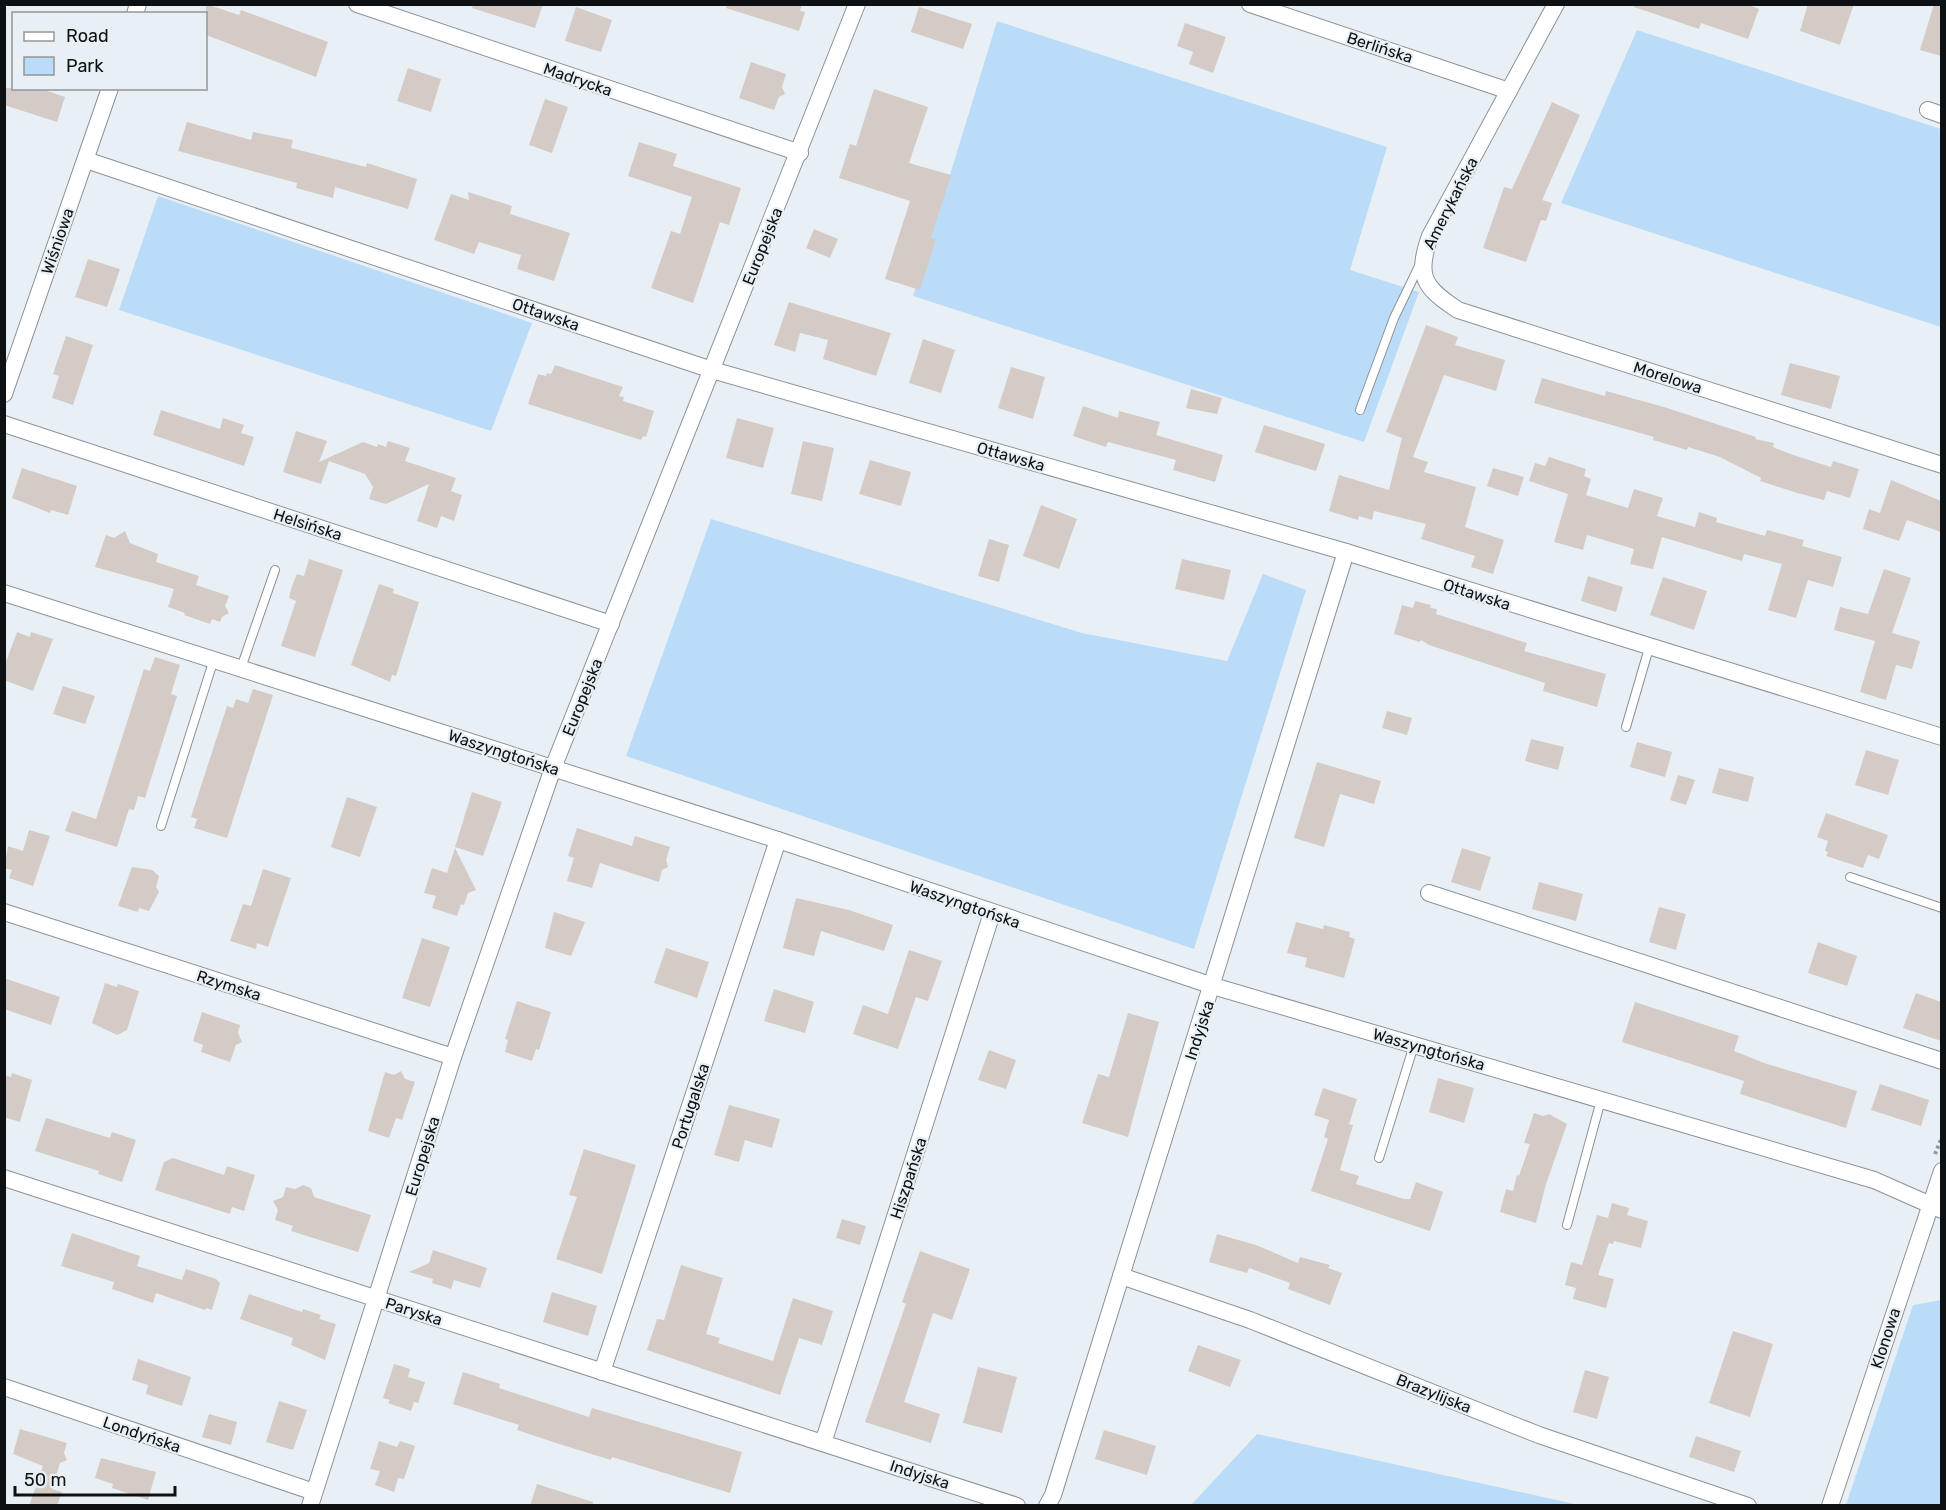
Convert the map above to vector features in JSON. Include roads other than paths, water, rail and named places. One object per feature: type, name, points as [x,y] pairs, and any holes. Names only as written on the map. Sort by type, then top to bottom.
[{"type":"street","name":"Madrycka","points":[[357,4],[800,153]]},
{"type":"street","name":"Europejska","points":[[312,1499],[453,1057],[553,768],[800,153],[857,4]]},
{"type":"street","name":"Berlińska","points":[[1250,4],[1509,91]]},
{"type":"street","name":"Amerykańska","points":[[1422,258],[1430,236],[1556,4]]},
{"type":"street","name":"Wiśniowa","points":[[4,394],[109,90]]},
{"type":"street","name":"Ottawska","points":[[86,160],[712,370],[1346,552],[1941,738]]},
{"type":"street","name":"Morelowa","points":[[1422,258],[1426,282],[1441,298],[1458,310],[1941,465]]},
{"type":"street","name":"Helsińska","points":[[4,424],[611,624]]},
{"type":"street","name":"Indyjska","points":[[1047,1506],[1053,1495],[1213,986],[1346,552]]},
{"type":"street","name":"Waszyngtońska","points":[[4,593],[778,840],[1213,986],[1874,1180],[1935,1207]]},
{"type":"street","name":"Portugalska","points":[[602,1372],[778,840]]},
{"type":"street","points":[[1430,893],[1941,1061]]},
{"type":"street","name":"Rzymska","points":[[4,912],[453,1057]]},
{"type":"street","name":"Hiszpańska","points":[[823,1443],[992,913]]},
{"type":"street","name":"Klonowa","points":[[1830,1506],[1935,1207],[1941,1171]]},
{"type":"street","name":"Paryska","points":[[4,1178],[823,1443]]},
{"type":"street","name":"Brazylijska","points":[[1121,1276],[1250,1320],[1539,1435],[1748,1506]]},
{"type":"street","name":"Londyńska","points":[[4,1387],[312,1499]]},
{"type":"street","name":"Indyjska","points":[[823,1443],[1017,1506]]},
{"type":"lane","name":"Amerykańska","points":[[1360,410],[1394,318],[1422,258]]},
{"type":"lane","points":[[241,668],[275,570]]},
{"type":"lane","points":[[1626,727],[1649,648]]},
{"type":"lane","points":[[161,826],[214,659]]},
{"type":"lane","points":[[1850,877],[1941,908]]},
{"type":"lane","points":[[1379,1158],[1414,1045]]},
{"type":"lane","points":[[1567,1225],[1601,1100]]}]
